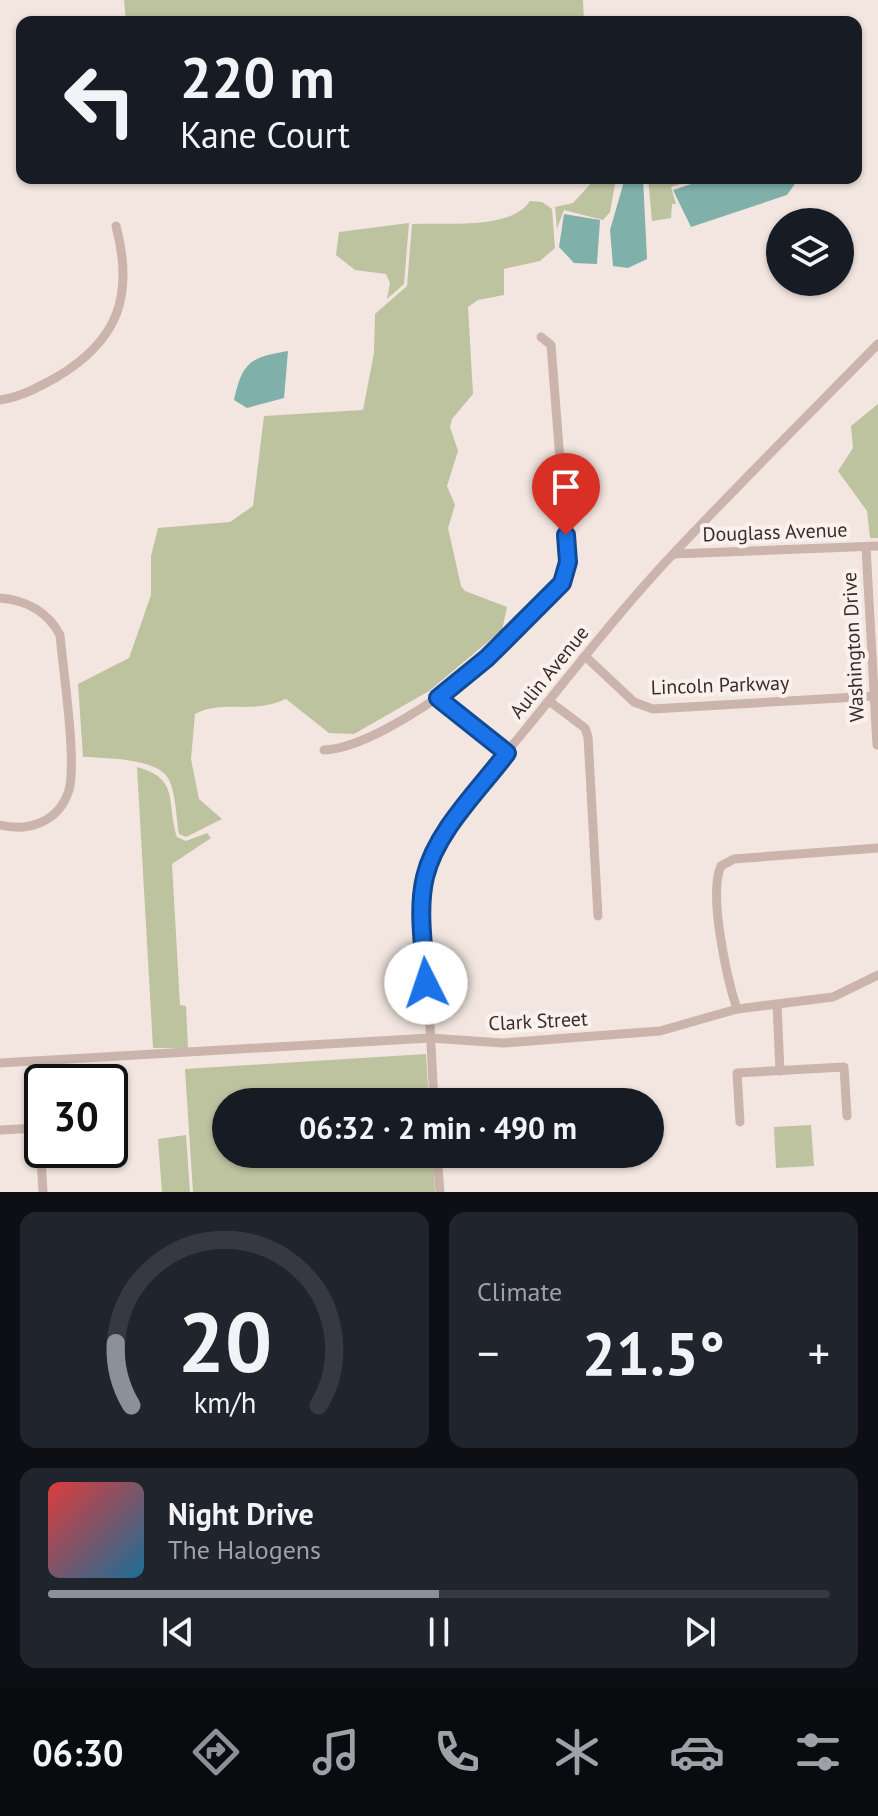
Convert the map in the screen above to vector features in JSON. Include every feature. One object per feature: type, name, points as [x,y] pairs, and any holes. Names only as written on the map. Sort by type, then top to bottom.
[{"type":"street","points":[[0,400],[40,387],[84,360],[105,338],[123,287],[123,261],[116,226]]},
{"type":"street","points":[[324,750],[343,749],[364,740],[438,698],[487,658],[562,583],[568,562],[551,345],[541,337]]},
{"type":"street","name":"Aulin Avenue","points":[[433,1088],[422,914],[425,877],[450,827],[585,656],[673,554],[878,344]]},
{"type":"street","name":"Douglass Avenue","points":[[673,554],[878,546]]},
{"type":"street","name":"Washington Drive","points":[[866,547],[877,745]]},
{"type":"street","points":[[0,598],[21,602],[54,622],[60,635],[66,694],[68,793],[49,819],[32,828],[0,825]]},
{"type":"street","name":"Lincoln Parkway","points":[[585,656],[634,702],[653,709],[874,696]]},
{"type":"street","points":[[438,698],[507,753]]},
{"type":"street","points":[[549,701],[585,728],[588,737],[598,916]]},
{"type":"street","points":[[737,1009],[724,963],[717,881],[721,866],[734,859],[878,848]]},
{"type":"street","name":"Clark Street","points":[[0,1063],[430,1038],[503,1043],[660,1031],[737,1009],[833,997],[878,975]]},
{"type":"street","points":[[777,1005],[780,1071]]},
{"type":"street","points":[[740,1122],[737,1073],[844,1067],[847,1116]]},
{"type":"street","points":[[0,1130],[24,1129]]},
{"type":"street","points":[[42,1168],[43,1192]]},
{"type":"street","points":[[438,1168],[440,1192]]},
{"type":"green space","points":[[124,0],[583,0],[584,16],[125,16]]},
{"type":"green space","points":[[590,184],[615,184],[610,212],[603,220],[564,210],[557,229],[555,207],[573,203]]},
{"type":"green space","points":[[649,184],[680,184],[671,187],[676,204],[672,204],[671,218],[652,221]]},
{"type":"green space","points":[[530,201],[542,202],[552,209],[555,248],[540,261],[504,269],[504,295],[478,300],[468,307],[473,394],[452,419],[450,427],[458,451],[447,486],[455,505],[448,528],[461,586],[465,591],[507,607],[502,630],[429,691],[354,734],[329,733],[286,699],[261,706],[217,708],[195,714],[191,759],[199,799],[222,819],[186,837],[179,834],[173,790],[162,771],[129,760],[83,757],[78,684],[129,658],[151,595],[151,556],[158,528],[230,522],[253,506],[264,416],[363,410],[374,353],[375,314],[407,286],[412,224],[493,221],[521,211]]},
{"type":"green space","points":[[409,223],[404,284],[387,299],[390,283],[386,274],[355,270],[336,255],[339,232]]},
{"type":"green space","points":[[878,404],[878,538],[870,538],[867,511],[838,471],[853,448],[851,426]]},
{"type":"green space","points":[[137,767],[151,772],[166,785],[177,837],[186,841],[207,833],[211,838],[172,864],[180,1005],[186,1006],[188,1048],[153,1048]]},
{"type":"green space","points":[[426,1054],[428,1088],[212,1088],[212,1168],[434,1168],[435,1192],[193,1192],[185,1069]]},
{"type":"green space","points":[[811,1125],[814,1166],[776,1168],[774,1127]]},
{"type":"green space","points":[[186,1135],[190,1192],[162,1192],[158,1139]]},
{"type":"water","points":[[623,184],[643,184],[647,259],[628,268],[613,266],[610,230]]},
{"type":"water","points":[[692,184],[795,184],[787,195],[691,227],[673,190]]},
{"type":"water","points":[[564,214],[600,220],[597,264],[574,263],[559,247]]},
{"type":"water","points":[[288,351],[284,398],[247,408],[234,400],[241,377],[250,364],[265,356]]},
{"type":"route","points":[[426,983],[422,914],[425,877],[430,860],[450,827],[507,753],[438,698],[487,658],[562,583],[568,562],[566,535]]}]
